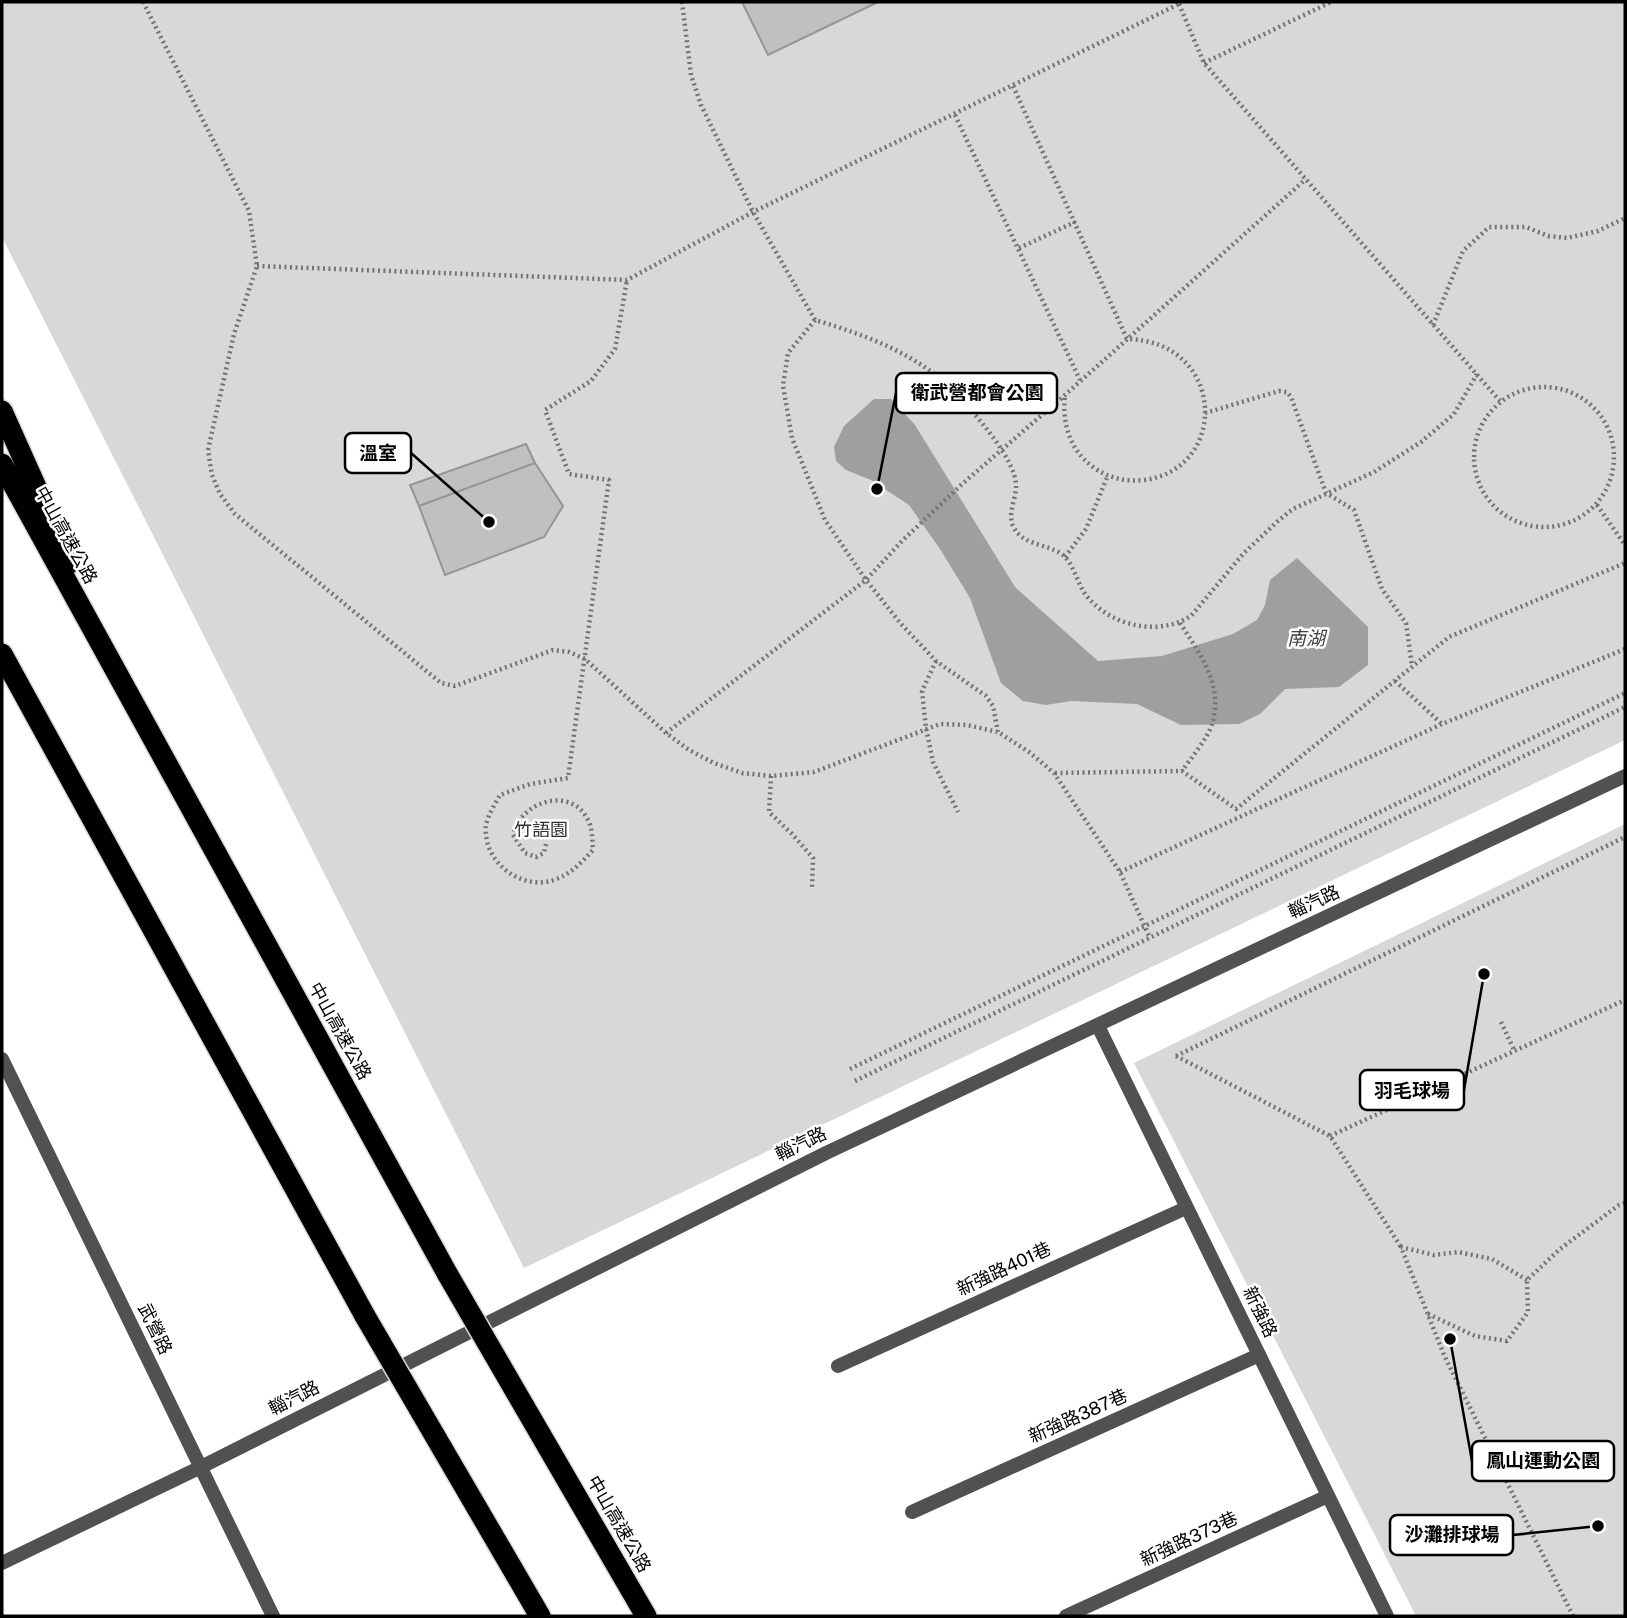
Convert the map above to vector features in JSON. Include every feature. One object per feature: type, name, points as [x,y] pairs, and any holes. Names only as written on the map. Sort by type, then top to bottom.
[{"type":"highway","points":[[2,411],[137,712]]},
{"type":"highway","name":"中山高速公路","points":[[2,464],[449,1275],[646,1616]]},
{"type":"highway","points":[[2,654],[365,1316],[540,1616]]},
{"type":"street","name":"輜汽路","points":[[2,1563],[826,1153],[1625,776]]},
{"type":"street","name":"新強路","points":[[1098,1026],[1387,1616]]},
{"type":"street","name":"武營路","points":[[2,1059],[273,1616]]},
{"type":"street","name":"新強路401巷","points":[[838,1366],[1186,1208]]},
{"type":"street","name":"新強路387巷","points":[[912,1513],[1259,1355]]},
{"type":"street","name":"新強路373巷","points":[[1066,1616],[1328,1496]]},
{"type":"path","points":[[143,2],[249,211],[257,266],[234,334],[208,450],[212,475],[220,494],[235,514],[441,683],[455,686],[552,650],[569,652],[585,659],[666,733],[689,750],[714,763],[742,772],[771,776],[814,772],[940,724],[967,725],[998,732],[1029,752],[1054,773],[1119,872],[1150,938]]},
{"type":"path","points":[[682,2],[691,75],[696,91],[753,212],[815,320],[865,335],[900,350],[926,367],[965,403],[1002,451],[1014,474],[1016,485],[1012,524],[1021,537],[1065,557],[1085,594],[1107,614],[1137,626],[1167,627],[1191,616],[1243,554],[1279,520],[1293,509],[1374,472],[1422,442],[1454,414],[1477,374]]},
{"type":"path","points":[[1204,64],[1331,2]]},
{"type":"path","points":[[257,266],[627,279],[753,212],[956,115],[1178,3],[1204,64],[1500,401]]},
{"type":"path","points":[[1013,86],[1127,340]]},
{"type":"path","points":[[956,115],[1080,380]]},
{"type":"path","points":[[666,733],[866,580],[902,541],[961,485],[1306,179]]},
{"type":"path","points":[[1433,325],[1463,251],[1489,227],[1526,227],[1548,236],[1567,238],[1598,230],[1625,218]]},
{"type":"path","points":[[1019,248],[1075,222]]},
{"type":"path","points":[[546,845],[544,853],[536,857],[525,853],[513,835],[516,822],[540,803],[557,799],[574,806],[588,820],[593,850],[577,869],[553,880],[532,881],[515,877],[499,866],[486,835],[486,822],[500,795],[530,784],[568,778],[609,480],[569,474],[545,410],[591,381],[615,349],[627,279]]},
{"type":"path","points":[[815,320],[788,353],[783,386],[792,438],[825,520],[866,580],[901,624],[936,661],[986,695],[993,706],[998,732]]},
{"type":"path","points":[[1065,395],[1064,418],[1070,439],[1090,464],[1108,475],[1141,480],[1152,478],[1182,463],[1196,445],[1204,424],[1203,390],[1192,368],[1184,359],[1163,345],[1152,341],[1127,340]]},
{"type":"path","points":[[1544,386],[1567,390],[1588,401],[1604,418],[1613,439],[1615,463],[1609,485],[1597,505],[1578,519],[1556,527],[1533,527],[1510,520],[1492,506],[1479,486],[1473,463],[1475,440],[1485,419],[1500,401],[1521,390],[1544,386]]},
{"type":"path","points":[[1205,413],[1268,393],[1287,392],[1294,404],[1326,493],[1354,510],[1382,589],[1406,623],[1412,667]]},
{"type":"path","points":[[1065,557],[1086,529],[1108,475]]},
{"type":"path","points":[[1597,505],[1625,545]]},
{"type":"path","points":[[1054,773],[1182,771],[1236,809],[1449,637],[1625,563]]},
{"type":"path","points":[[1180,623],[1208,665],[1216,694],[1212,726],[1182,771]]},
{"type":"path","points":[[1119,872],[1442,724],[1625,649]]},
{"type":"path","points":[[936,661],[922,691],[926,728],[933,762],[958,812]]},
{"type":"path","points":[[1395,681],[1442,724]]},
{"type":"path","points":[[850,1069],[1625,693]]},
{"type":"path","points":[[855,1081],[1625,707]]},
{"type":"path","points":[[771,776],[769,812],[813,858],[812,887]]},
{"type":"path","points":[[1573,1616],[1444,1355],[1401,1247],[1330,1136],[1176,1056],[1625,837]]},
{"type":"path","points":[[1330,1136],[1625,1000]]},
{"type":"path","points":[[1501,1022],[1514,1050]]},
{"type":"path","points":[[1427,1314],[1475,1336],[1507,1341],[1528,1312],[1527,1280],[1560,1249],[1625,1203]]},
{"type":"path","points":[[1401,1247],[1434,1255],[1458,1252],[1492,1259],[1527,1280]]},
{"type":"green space","name":"竹語園","points":[[2,2],[1625,2],[1625,740],[524,1268],[2,237]]},
{"type":"green space","points":[[1625,824],[1625,1616],[1416,1616],[1134,1063]]},
{"type":"water","name":"南湖","points":[[874,399],[891,399],[915,425],[1015,587],[1098,661],[1162,656],[1233,634],[1257,620],[1265,605],[1270,580],[1297,558],[1368,627],[1368,665],[1339,687],[1285,689],[1260,714],[1239,724],[1181,725],[1137,704],[1071,701],[1046,705],[1023,701],[1001,683],[970,598],[909,505],[871,480],[846,470],[836,461],[834,447],[844,426]]},
{"type":"building","points":[[742,2],[878,2],[768,55]]},
{"type":"building","points":[[526,444],[535,463],[419,506],[410,485]]},
{"type":"building","points":[[535,463],[563,506],[544,537],[445,575],[419,506]]},
{"type":"place","name":"衛武營都會公園","points":[[877,489]]},
{"type":"place","name":"溫室","points":[[489,522]]},
{"type":"place","name":"羽毛球場","points":[[1484,974]]},
{"type":"place","name":"鳳山運動公園","points":[[1450,1339]]},
{"type":"place","name":"沙灘排球場","points":[[1598,1526]]}]
